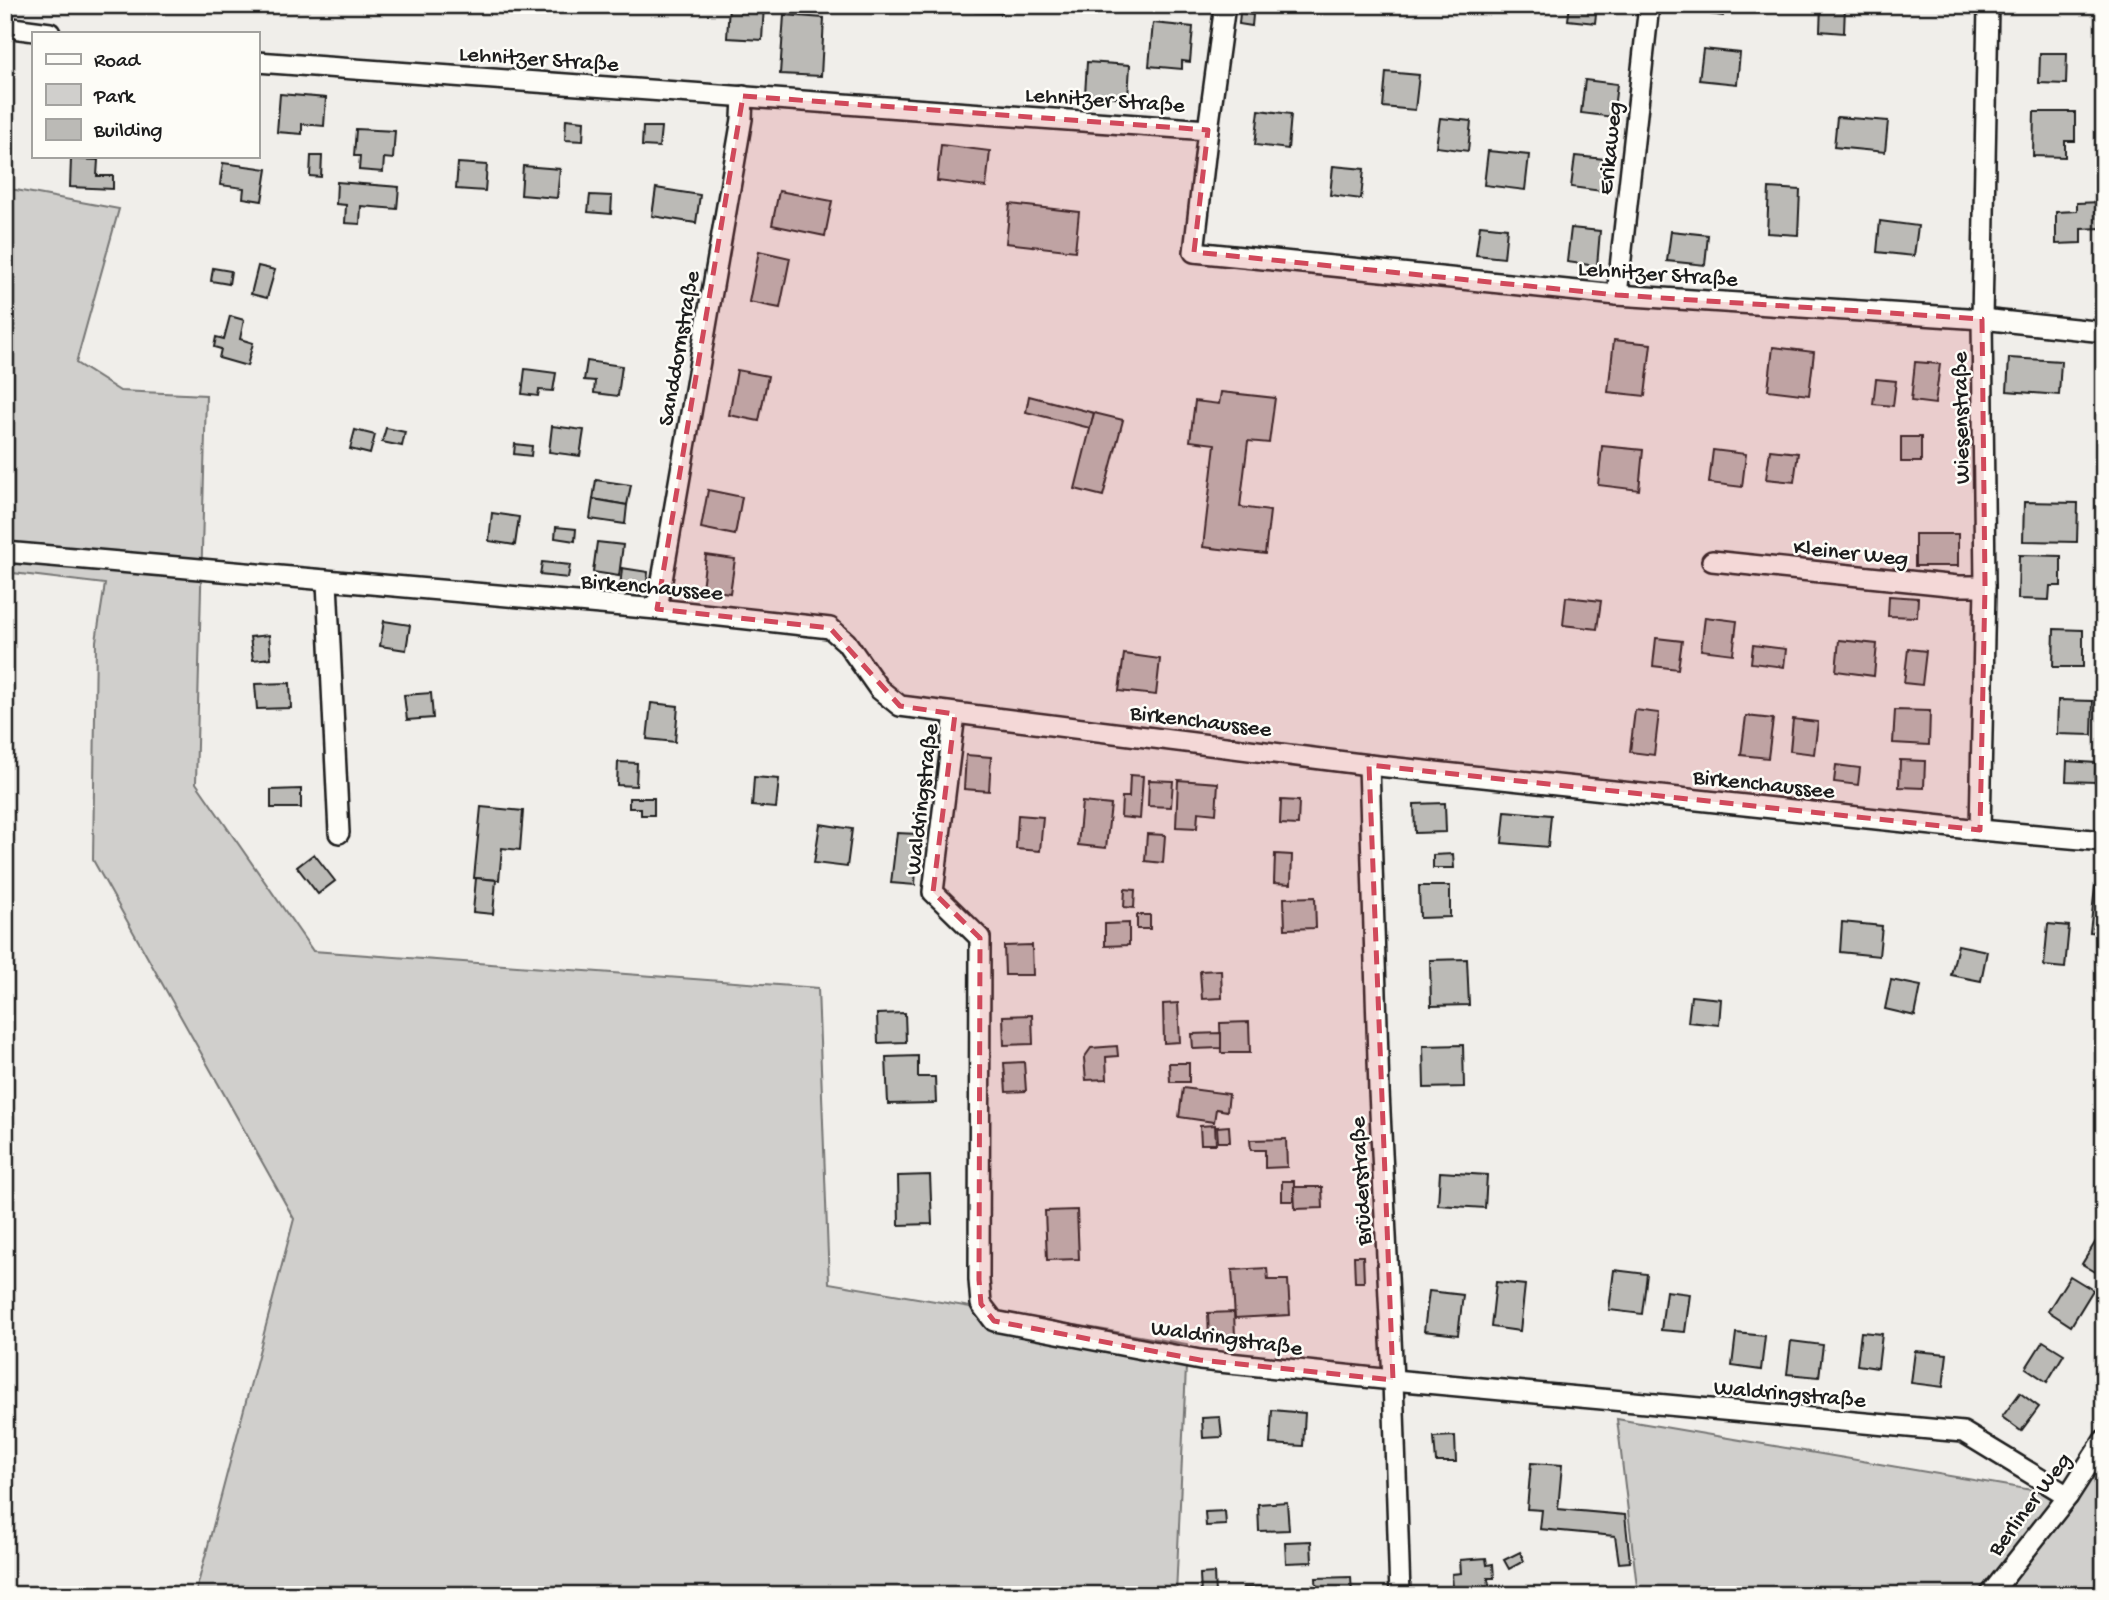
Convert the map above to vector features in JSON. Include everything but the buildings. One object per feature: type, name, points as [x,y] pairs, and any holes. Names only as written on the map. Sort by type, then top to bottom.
[{"type":"street","points":[[1208,130],[1225,5]]},
{"type":"street","name":"Erikaweg","points":[[1616,295],[1649,5]]},
{"type":"street","name":"Wiesenstraße","points":[[1980,830],[1985,586],[1982,319],[1988,5]]},
{"type":"street","points":[[5,27],[42,32]]},
{"type":"street","name":"Lehnitzer Straße","points":[[259,62],[1208,130],[1194,252],[1616,295],[1982,319],[2104,332]]},
{"type":"street","name":"Sanddornstraße","points":[[657,609],[742,119],[743,96]]},
{"type":"street","name":"Birkenchaussee","points":[[5,552],[657,609],[830,628],[846,642],[879,689],[900,706],[1369,765],[2104,841]]},
{"type":"street","name":"Kleiner Weg","points":[[1712,561],[1958,586],[1985,586]]},
{"type":"street","points":[[327,582],[339,832]]},
{"type":"street","name":"Waldringstraße","points":[[955,714],[933,892],[980,938],[979,1280],[981,1304],[994,1321],[1200,1360],[1963,1432],[2067,1496]]},
{"type":"street","name":"Brüderstraße","points":[[1369,765],[1379,1091],[1400,1595]]},
{"type":"street","name":"Berliner Weg","points":[[1990,1595],[2067,1496],[2104,1440]]},
{"type":"highlighted area","points":[[743,96],[1208,130],[1194,252],[1617,295],[1982,319],[1985,586],[1980,830],[1369,765],[1393,1380],[1200,1360],[994,1321],[981,1304],[979,1280],[980,938],[933,892],[955,714],[900,706],[830,628],[657,609]]},
{"type":"green space","points":[[5,188],[119,209],[76,363],[120,391],[206,395],[196,783],[313,951],[818,988],[829,1283],[1187,1344],[1176,1595],[195,1595],[294,1219],[93,860],[96,641],[105,584],[5,572]]},
{"type":"green space","points":[[1617,1419],[2067,1496],[2104,1442],[2104,1595],[1638,1595]]}]
